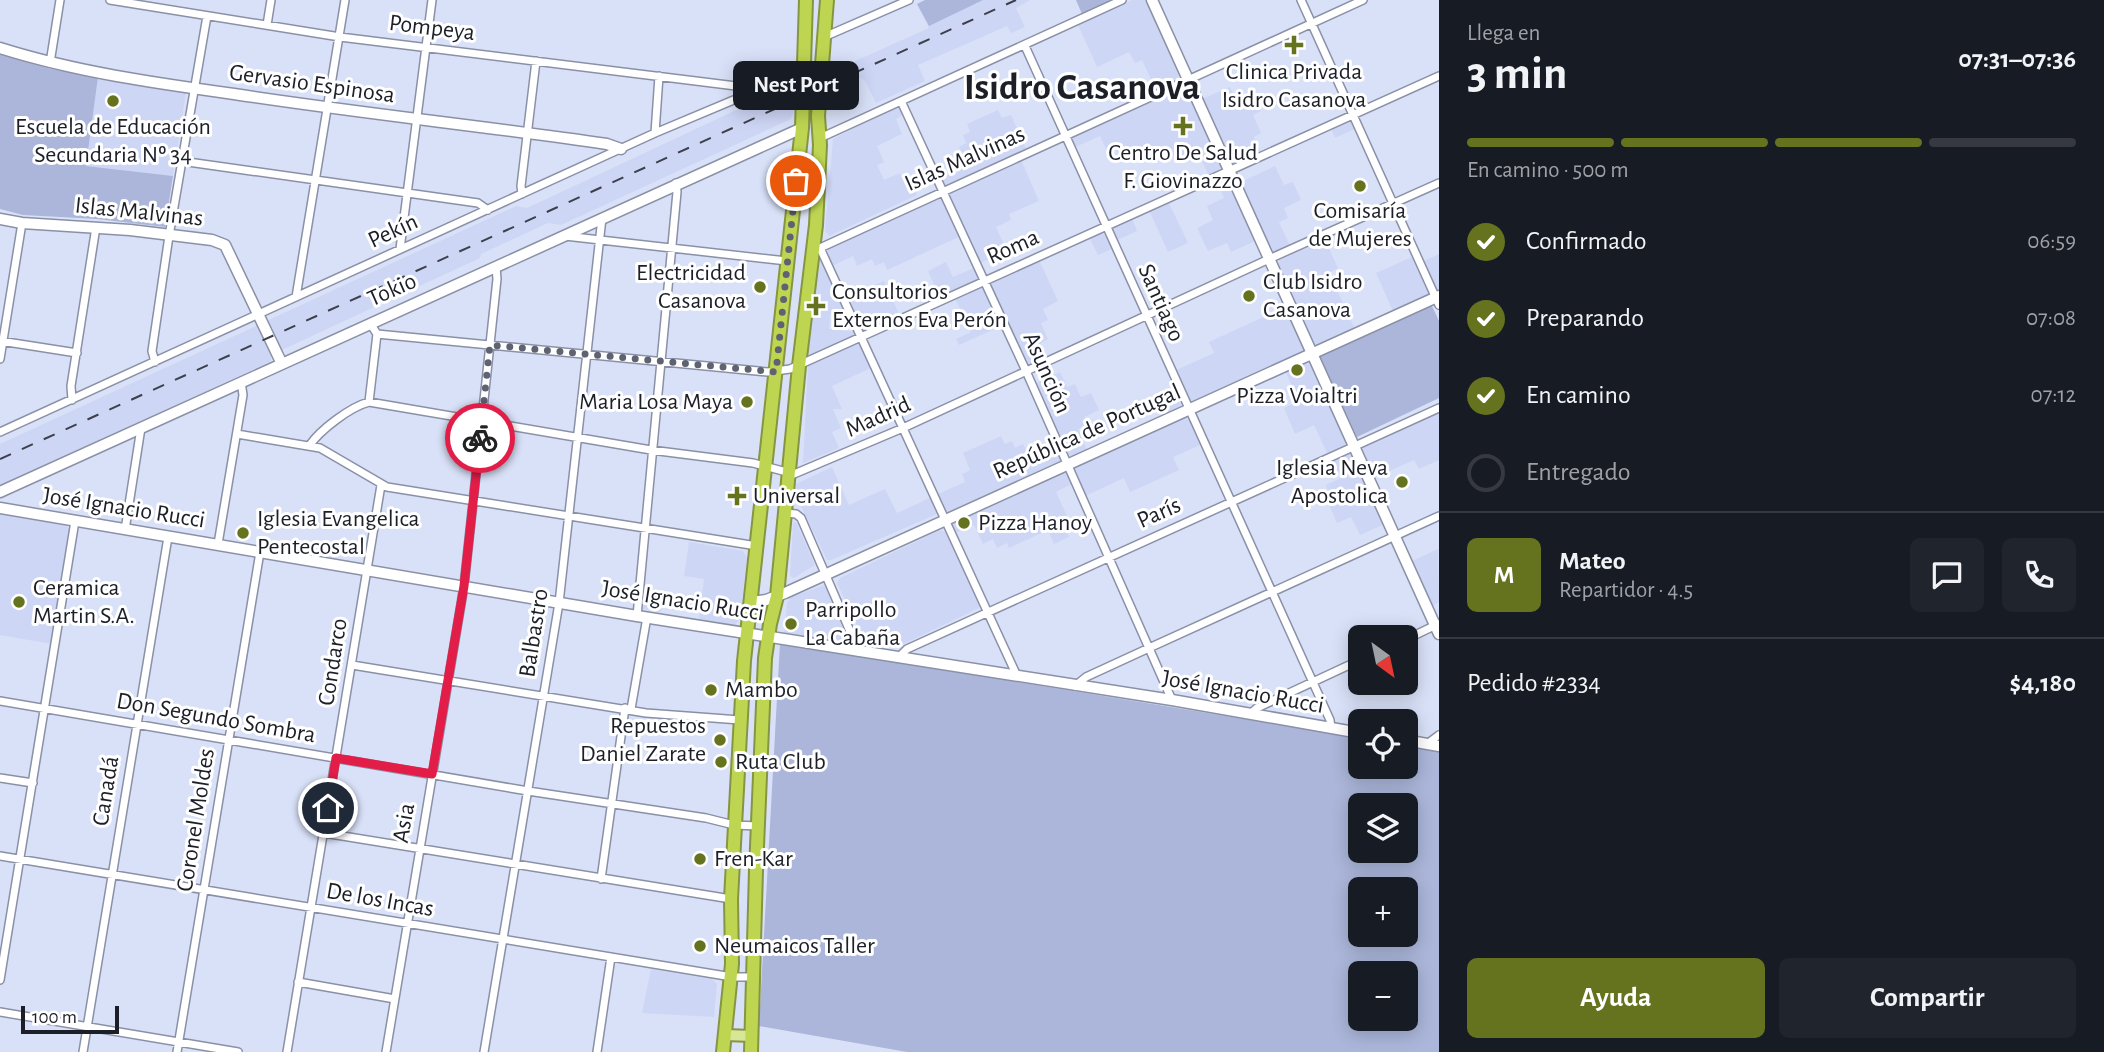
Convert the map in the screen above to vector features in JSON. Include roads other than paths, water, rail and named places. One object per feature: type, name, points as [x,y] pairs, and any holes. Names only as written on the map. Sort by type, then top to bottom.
[{"type":"highway","points":[[723,1052],[732,977],[731,899],[740,720],[747,633],[802,128],[806,0]]},
{"type":"highway","points":[[751,1052],[755,977],[756,826],[768,636],[777,596],[799,366],[817,248],[818,116],[827,0]]},
{"type":"main road","points":[[724,1035],[752,1036]]},
{"type":"street","points":[[50,63],[60,0]]},
{"type":"street","name":"Pompeya","points":[[110,0],[340,37],[736,86],[749,92]]},
{"type":"street","points":[[267,25],[271,0]]},
{"type":"street","points":[[296,297],[345,0]]},
{"type":"street","points":[[400,249],[432,0]]},
{"type":"street","points":[[824,37],[909,0]]},
{"type":"street","points":[[819,138],[1122,0]]},
{"type":"street","points":[[1152,0],[1311,355],[1438,628],[1418,635]]},
{"type":"street","points":[[1301,0],[1438,300]]},
{"type":"street","name":"Islas Malvinas","points":[[817,248],[1363,0]]},
{"type":"street","points":[[155,362],[152,351],[169,236],[207,16]]},
{"type":"street","name":"Santiago","points":[[1025,46],[1331,728]]},
{"type":"street","name":"Gervasio Espinosa","points":[[0,48],[50,63],[194,89],[607,144],[621,149]]},
{"type":"street","points":[[522,194],[536,61]]},
{"type":"street","name":"Pekín","points":[[0,432],[655,133],[805,69]]},
{"type":"street","points":[[655,133],[659,76]]},
{"type":"street","name":"Roma","points":[[377,334],[776,372],[799,366],[1439,76]]},
{"type":"street","name":"Asunción","points":[[901,101],[1026,371],[1172,700]]},
{"type":"street","name":"Tokio","points":[[1,492],[802,128]]},
{"type":"street","points":[[181,161],[478,203],[488,210]]},
{"type":"street","points":[[601,879],[642,616],[651,450],[672,250],[676,183]]},
{"type":"street","name":"Madrid","points":[[790,474],[799,473],[903,428],[1439,183]]},
{"type":"street","name":"Balbastro","points":[[484,1052],[559,603],[602,217]]},
{"type":"street","name":"Islas Malvinas","points":[[0,219],[212,240],[225,245],[282,364]]},
{"type":"street","points":[[0,359],[22,223]]},
{"type":"street","points":[[72,400],[71,386],[96,227]]},
{"type":"street","points":[[562,236],[787,261]]},
{"type":"street","points":[[817,248],[861,337],[1017,676]]},
{"type":"street","name":"Asia","points":[[386,1052],[464,586],[497,279],[496,267]]},
{"type":"street","name":"República de Portugal","points":[[751,603],[777,596],[826,575],[1188,409],[1438,300]]},
{"type":"street","points":[[369,402],[377,334],[370,323]]},
{"type":"street","points":[[1,341],[77,354]]},
{"type":"street","points":[[218,544],[237,434],[243,390],[241,382]]},
{"type":"street","points":[[309,446],[321,431],[359,405],[369,402],[651,450],[766,466],[790,474]]},
{"type":"street","name":"París","points":[[898,657],[907,649],[986,612],[1439,408]]},
{"type":"street","points":[[125,530],[141,428]]},
{"type":"street","points":[[237,434],[329,452],[381,485],[757,546]]},
{"type":"street","name":"Condarco","points":[[287,1052],[381,485]]},
{"type":"street","name":"José Ignacio Rucci","points":[[0,508],[559,603],[1172,700],[1348,731]]},
{"type":"street","points":[[786,513],[796,514],[801,518],[859,652]]},
{"type":"street","points":[[1074,686],[1086,677],[1439,516]]},
{"type":"street","points":[[0,980],[4,934],[21,859],[75,521]]},
{"type":"street","name":"Canadá","points":[[83,1052],[167,537]]},
{"type":"street","name":"Coronel Moldes","points":[[177,1052],[260,552]]},
{"type":"street","points":[[352,665],[646,713],[740,720]]},
{"type":"street","points":[[1250,714],[1257,708],[1348,666]]},
{"type":"street","name":"Don Segundo Sombra","points":[[0,701],[528,791],[734,825],[756,826]]},
{"type":"street","points":[[1427,744],[1439,735]]},
{"type":"street","points":[[1418,742],[1439,746]]},
{"type":"street","points":[[0,778],[33,783]]},
{"type":"street","points":[[324,833],[731,899]]},
{"type":"street","name":"De los Incas","points":[[0,856],[732,977],[755,977]]},
{"type":"street","points":[[597,1052],[611,957]]},
{"type":"street","points":[[298,982],[395,999]]},
{"type":"street","points":[[0,1012],[238,1052]]},
{"type":"railway","points":[[0,459],[1016,0]]},
{"type":"place","name":"Clinica Privada Isidro Casanova","points":[[1294,45]]},
{"type":"place","name":"Escuela de Educación Secundaria Nº 34","points":[[113,101]]},
{"type":"place","name":"Centro De Salud F. Giovinazzo","points":[[1183,126]]},
{"type":"place","name":"Nest Port","points":[[796,181]]},
{"type":"place","name":"Comisaría de Mujeres","points":[[1360,186]]},
{"type":"place","name":"Electricidad Casanova","points":[[760,287]]},
{"type":"place","name":"Club Isidro Casanova","points":[[1249,296]]},
{"type":"place","name":"Consultorios Externos Eva Perón","points":[[816,306]]},
{"type":"place","name":"Pizza Voialtri","points":[[1297,370]]},
{"type":"place","name":"Maria Losa Maya","points":[[747,402]]},
{"type":"place","name":"Iglesia Neva Apostolica","points":[[1402,482]]},
{"type":"place","name":"Universal","points":[[737,496]]},
{"type":"place","name":"Pizza Hanoy","points":[[964,523]]},
{"type":"place","name":"Iglesia Evangelica Pentecostal","points":[[243,533]]},
{"type":"place","name":"Ceramica Martin S.A.","points":[[19,602]]},
{"type":"place","name":"Parripollo La Cabaña","points":[[791,624]]},
{"type":"place","name":"Mambo","points":[[711,690]]},
{"type":"place","name":"Repuestos Daniel Zarate","points":[[720,740]]},
{"type":"place","name":"Ruta Club","points":[[721,762]]},
{"type":"place","name":"Fren-Kar","points":[[700,859]]},
{"type":"place","name":"Neumaicos Taller","points":[[700,946]]},
{"type":"district","name":"Isidro Casanova","points":[[1082,88]]}]
